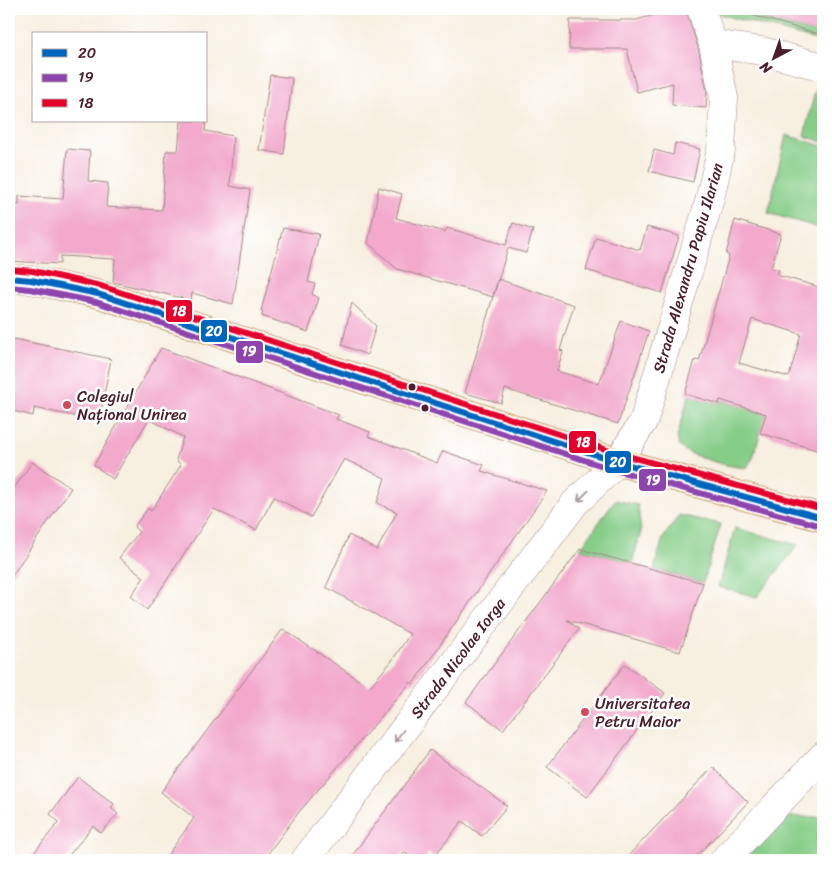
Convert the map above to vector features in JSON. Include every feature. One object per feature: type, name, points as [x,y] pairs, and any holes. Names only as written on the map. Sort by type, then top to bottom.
[{"type":"main road","points":[[9,278],[31,280],[98,294],[618,462],[823,518]]},
{"type":"street","name":"Strada Alexandru Papiu Ilarian","points":[[618,462],[644,420],[711,193],[721,150],[724,98],[713,44],[701,9]]},
{"type":"street","points":[[713,44],[762,51],[823,67]]},
{"type":"street","name":"Strada Nicolae Iorga","points":[[305,860],[575,503],[618,462]]},
{"type":"street","points":[[724,860],[823,756]]},
{"type":"green space","points":[[717,9],[747,9],[746,14],[823,35],[823,42],[719,14]]},
{"type":"green space","points":[[815,91],[823,93],[823,142],[804,136]]},
{"type":"green space","points":[[786,135],[823,146],[823,229],[768,213]]},
{"type":"green space","points":[[689,395],[719,404],[720,400],[766,414],[753,458],[747,467],[711,461],[691,454],[679,446],[677,437]]},
{"type":"green space","points":[[615,500],[638,505],[641,532],[632,563],[580,549]]},
{"type":"green space","points":[[679,515],[721,524],[703,583],[654,569],[663,538]]},
{"type":"green space","points":[[735,528],[798,545],[757,597],[718,587]]},
{"type":"green space","points":[[776,817],[823,817],[823,860],[735,860]]},
{"type":"building","points":[[676,9],[686,9],[698,48],[707,91],[706,108],[672,105],[673,83],[637,92],[627,49],[569,49],[570,20],[636,20]]},
{"type":"building","points":[[752,9],[823,9],[823,35],[751,15]]},
{"type":"building","points":[[270,75],[292,78],[284,154],[259,150]]},
{"type":"building","points":[[181,122],[206,122],[205,131],[233,136],[230,186],[250,190],[233,304],[192,293],[191,300],[113,282],[115,259],[60,256],[60,264],[9,261],[9,204],[19,205],[19,196],[63,199],[67,149],[90,151],[88,181],[108,183],[106,207],[162,210],[166,151],[178,151]]},
{"type":"building","points":[[675,143],[700,149],[693,182],[649,171],[654,150],[673,155]]},
{"type":"building","points":[[379,187],[402,194],[396,218],[445,232],[447,228],[506,245],[513,223],[533,230],[526,253],[508,248],[493,297],[397,269],[368,243]]},
{"type":"building","points":[[735,220],[781,234],[771,268],[779,270],[777,275],[823,288],[823,452],[760,433],[766,414],[720,400],[719,404],[685,394],[695,360],[699,361],[729,256],[726,254]],"holes":[[[752,319],[801,334],[789,377],[739,363]]]},
{"type":"building","points":[[647,227],[679,236],[662,293],[586,270],[596,237],[640,250]]},
{"type":"building","points":[[283,228],[319,234],[308,282],[315,284],[312,294],[319,298],[308,332],[262,316],[263,311],[261,311]]},
{"type":"building","points":[[498,279],[574,305],[560,350],[563,351],[557,371],[599,384],[621,321],[649,331],[618,424],[505,389],[501,403],[465,393]]},
{"type":"building","points":[[352,303],[376,326],[367,355],[342,345]]},
{"type":"building","points":[[9,338],[111,359],[99,421],[34,408],[33,416],[9,410],[13,389],[9,389]]},
{"type":"building","points":[[161,348],[339,415],[336,419],[370,432],[368,436],[437,463],[443,451],[484,465],[481,471],[547,491],[413,684],[411,682],[299,812],[263,860],[164,860],[194,818],[161,792],[283,629],[369,687],[391,662],[410,634],[326,587],[349,535],[377,550],[397,512],[377,503],[385,478],[344,459],[311,517],[274,497],[256,530],[214,509],[147,610],[131,596],[144,577],[119,558],[139,532],[134,527],[148,508],[151,511],[181,465],[176,460],[183,437],[149,419],[113,479],[94,465]]},
{"type":"building","points":[[32,462],[71,488],[9,580],[9,496]]},
{"type":"building","points":[[580,549],[703,583],[680,652],[567,620],[579,629],[503,730],[466,702]]},
{"type":"building","points":[[625,664],[665,693],[587,797],[547,767]]},
{"type":"building","points":[[430,750],[507,806],[482,836],[462,821],[434,857],[428,853],[423,860],[415,860],[404,852],[397,860],[349,860]]},
{"type":"building","points":[[713,767],[748,802],[693,860],[624,860]]},
{"type":"building","points":[[78,777],[114,804],[111,808],[118,814],[101,833],[93,826],[65,860],[28,860],[59,822],[50,814]]},
{"type":"transit line","name":"18","points":[[10,269],[33,271],[101,286],[620,454],[823,509]]},
{"type":"transit line","name":"20","points":[[9,278],[31,280],[98,294],[618,462],[823,518]]},
{"type":"transit line","name":"19","points":[[9,287],[30,289],[96,302],[615,470],[821,526]]},
{"type":"place","name":"Colegiul Național Unirea","points":[[67,405]]},
{"type":"place","name":"Universitatea Petru Maior","points":[[585,712]]}]
